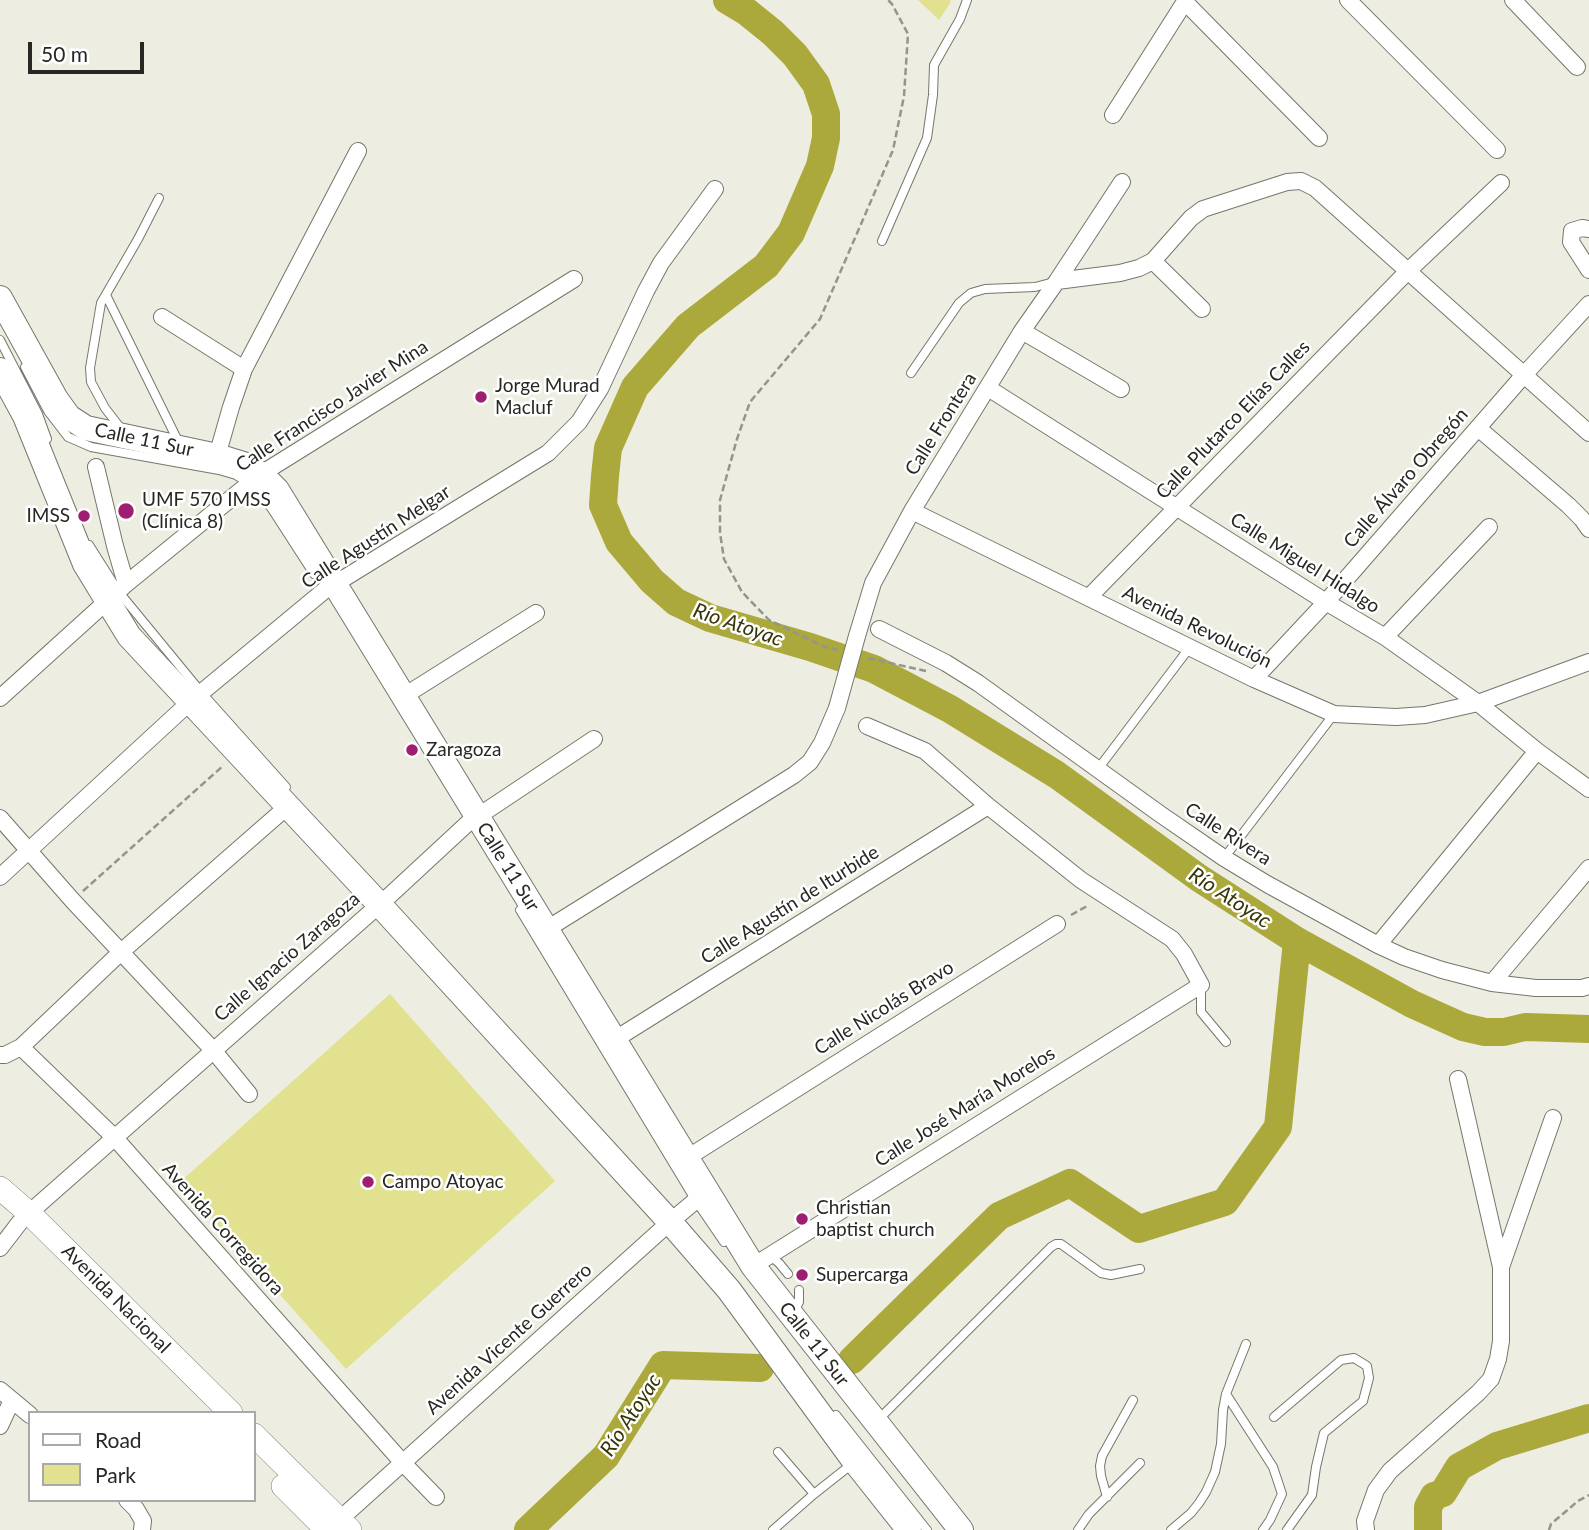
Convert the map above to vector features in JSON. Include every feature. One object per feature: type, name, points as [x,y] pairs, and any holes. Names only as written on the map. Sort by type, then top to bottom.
[{"type":"main road","name":"Calle 11 Sur","points":[[0,298],[56,399],[69,416],[86,428],[243,464],[255,478],[277,491],[331,592],[404,696],[470,821],[547,929],[687,1158],[702,1196],[792,1316],[961,1530]]},
{"type":"main road","name":"Calle 11 Sur","points":[[0,370],[25,416],[85,564],[117,592],[129,636],[196,697],[238,752],[291,800],[385,899],[676,1216],[855,1462],[909,1530]]},
{"type":"main road","name":"Avenida Nacional","points":[[0,1188],[25,1218],[208,1411]]},
{"type":"main road","name":"Avenida Nacional","points":[[0,1205],[25,1218],[229,1411]]},
{"type":"main road","points":[[256,1437],[337,1528]]},
{"type":"main road","points":[[256,1459],[337,1528]]},
{"type":"street","points":[[1348,0],[1497,150]]},
{"type":"street","points":[[1513,0],[1577,67]]},
{"type":"street","points":[[1113,115],[1185,1],[1319,138]]},
{"type":"street","points":[[217,456],[244,369],[358,151]]},
{"type":"street","points":[[1057,281],[1139,268],[1153,261],[1191,218],[1203,209],[1287,182],[1301,181],[1315,188],[1589,433]]},
{"type":"street","name":"Calle Frontera","points":[[547,929],[794,775],[810,762],[837,709],[873,583],[912,511],[1022,331],[1122,182]]},
{"type":"street","name":"Calle Plutarco Elías Calles","points":[[1089,597],[1407,272],[1501,183]]},
{"type":"street","name":"Calle Agustín Melgar","points":[[0,877],[196,697],[331,592],[548,453],[579,422],[600,389],[646,290],[715,189]]},
{"type":"street","points":[[1589,229],[1572,231],[1571,242],[1589,270]]},
{"type":"street","points":[[1153,261],[1202,309]]},
{"type":"street","name":"Calle Francisco Javier Mina","points":[[0,698],[117,592],[255,478],[574,279]]},
{"type":"street","name":"Calle Álvaro Obregón","points":[[1254,679],[1326,603],[1589,304]]},
{"type":"street","points":[[162,317],[244,369]]},
{"type":"street","points":[[1022,331],[1122,389]]},
{"type":"street","name":"Calle Miguel Hidalgo","points":[[988,388],[1326,603],[1385,637],[1478,703],[1589,789]]},
{"type":"street","points":[[1478,428],[1568,505],[1589,529]]},
{"type":"street","points":[[96,467],[115,546],[117,592]]},
{"type":"street","name":"Avenida Revolución","points":[[912,511],[1254,679],[1334,714],[1396,717],[1425,715],[1478,703],[1589,662]]},
{"type":"street","points":[[1385,637],[1489,527]]},
{"type":"street","points":[[404,696],[536,613]]},
{"type":"street","name":"Calle Rivera","points":[[879,629],[946,663],[978,683],[1224,858],[1378,945],[1442,970],[1492,983],[1536,988],[1589,986]]},
{"type":"street","points":[[867,726],[925,751],[988,806],[1104,896],[1172,939],[1184,954],[1201,985]]},
{"type":"street","name":"Calle Ignacio Zaragoza","points":[[0,1248],[25,1218],[470,821],[594,739]]},
{"type":"street","points":[[1378,945],[1537,751]]},
{"type":"street","points":[[0,1055],[21,1047],[121,952],[291,800]]},
{"type":"street","name":"Calle Agustín de Iturbide","points":[[614,1040],[988,806]]},
{"type":"street","points":[[0,818],[73,901],[213,1050],[249,1094]]},
{"type":"street","points":[[1492,983],[1589,868]]},
{"type":"street","name":"Calle Nicolás Bravo","points":[[687,1158],[1057,923]]},
{"type":"street","name":"Calle José María Morelos","points":[[751,1258],[1201,985]]},
{"type":"street","name":"Avenida Corregidora","points":[[21,1047],[115,1138],[436,1497]]},
{"type":"street","points":[[1366,1530],[1366,1521],[1376,1490],[1390,1471],[1478,1393],[1490,1379],[1498,1359],[1501,1340],[1501,1267],[1458,1079]]},
{"type":"street","points":[[1501,1267],[1553,1118]]},
{"type":"street","name":"Avenida Vicente Guerrero","points":[[337,1528],[348,1512],[676,1216],[702,1196]]},
{"type":"street","points":[[0,1426],[6,1395],[28,1413]]},
{"type":"street","points":[[129,1502],[136,1508],[142,1526]]},
{"type":"lane","points":[[882,241],[927,138],[933,95],[933,65],[960,19],[967,0]]},
{"type":"lane","points":[[125,435],[105,408],[91,382],[90,368],[101,303],[159,198]]},
{"type":"lane","points":[[911,373],[959,303],[971,293],[985,289],[1035,287],[1057,281]]},
{"type":"lane","points":[[106,295],[182,448]]},
{"type":"lane","points":[[6,332],[48,411],[68,437],[91,447],[255,478]]},
{"type":"lane","points":[[0,340],[38,414],[50,448]]},
{"type":"lane","points":[[86,536],[117,592]]},
{"type":"lane","points":[[1098,769],[1190,647]]},
{"type":"lane","points":[[196,697],[291,800]]},
{"type":"lane","points":[[1224,858],[1334,714]]},
{"type":"lane","points":[[518,906],[702,1196]]},
{"type":"lane","points":[[1201,985],[1201,1012],[1226,1042]]},
{"type":"lane","points":[[876,1422],[1056,1244],[1061,1244],[1101,1273],[1111,1275],[1140,1269]]},
{"type":"lane","points":[[703,1245],[793,1361]]},
{"type":"lane","points":[[751,1258],[779,1263],[788,1274]]},
{"type":"lane","points":[[792,1316],[799,1303],[799,1290]]},
{"type":"lane","points":[[1171,1530],[1199,1503],[1215,1472],[1226,1394],[1246,1344]]},
{"type":"lane","points":[[1274,1417],[1341,1360],[1354,1358],[1367,1366],[1370,1378],[1363,1401],[1324,1433],[1312,1495],[1287,1530]]},
{"type":"lane","points":[[1226,1394],[1273,1467],[1282,1494],[1263,1530]]},
{"type":"lane","points":[[1107,1497],[1101,1476],[1102,1456],[1133,1400]]},
{"type":"lane","points":[[826,1404],[927,1530]]},
{"type":"lane","points":[[778,1452],[814,1494]]},
{"type":"lane","points":[[773,1530],[855,1462]]},
{"type":"lane","points":[[1078,1530],[1089,1514],[1140,1463]]},
{"type":"path","points":[[837,650],[769,620],[742,592],[724,559],[720,533],[720,500],[750,402],[820,319],[893,150],[904,96],[908,34],[888,0]]},
{"type":"path","points":[[862,656],[931,672]]},
{"type":"path","points":[[73,901],[238,752]]},
{"type":"path","points":[[1057,923],[1104,896]]},
{"type":"path","points":[[1549,1530],[1551,1524],[1589,1495]]},
{"type":"green space","points":[[918,0],[950,0],[951,2],[939,20]]},
{"type":"green space","name":"Campo Atoyac","points":[[390,994],[555,1181],[346,1369],[180,1182]]},
{"type":"waterway","name":"Río Atoyac","points":[[727,0],[773,33],[795,55],[816,84],[826,114],[826,138],[820,166],[791,233],[766,266],[688,326],[635,387],[608,448],[605,476],[603,505],[619,542],[652,581],[676,602],[710,618],[874,669],[950,709],[1057,775],[1199,878],[1297,941],[1412,1004],[1463,1027],[1485,1032],[1504,1032],[1525,1027],[1589,1029]]},
{"type":"waterway","name":"Río Atoyac","points":[[852,1360],[999,1216],[1070,1183],[1139,1229],[1225,1202],[1278,1127],[1297,941]]},
{"type":"waterway","name":"Río Atoyac","points":[[528,1530],[606,1456],[663,1365],[760,1368]]},
{"type":"waterway","name":"Río Atoyac","points":[[1428,1530],[1428,1507],[1434,1496],[1443,1493],[1459,1467],[1497,1446],[1589,1418]]},
{"type":"place","name":"Jorge Murad Macluf","points":[[481,397]]},
{"type":"place","name":"UMF 570 IMSS (Clínica 8)","points":[[126,511]]},
{"type":"place","name":"IMSS","points":[[84,516]]},
{"type":"place","name":"Zaragoza","points":[[412,750]]},
{"type":"place","name":"Campo Atoyac","points":[[368,1182]]},
{"type":"place","name":"Christian baptist church","points":[[802,1219]]},
{"type":"place","name":"Supercarga","points":[[802,1275]]}]
